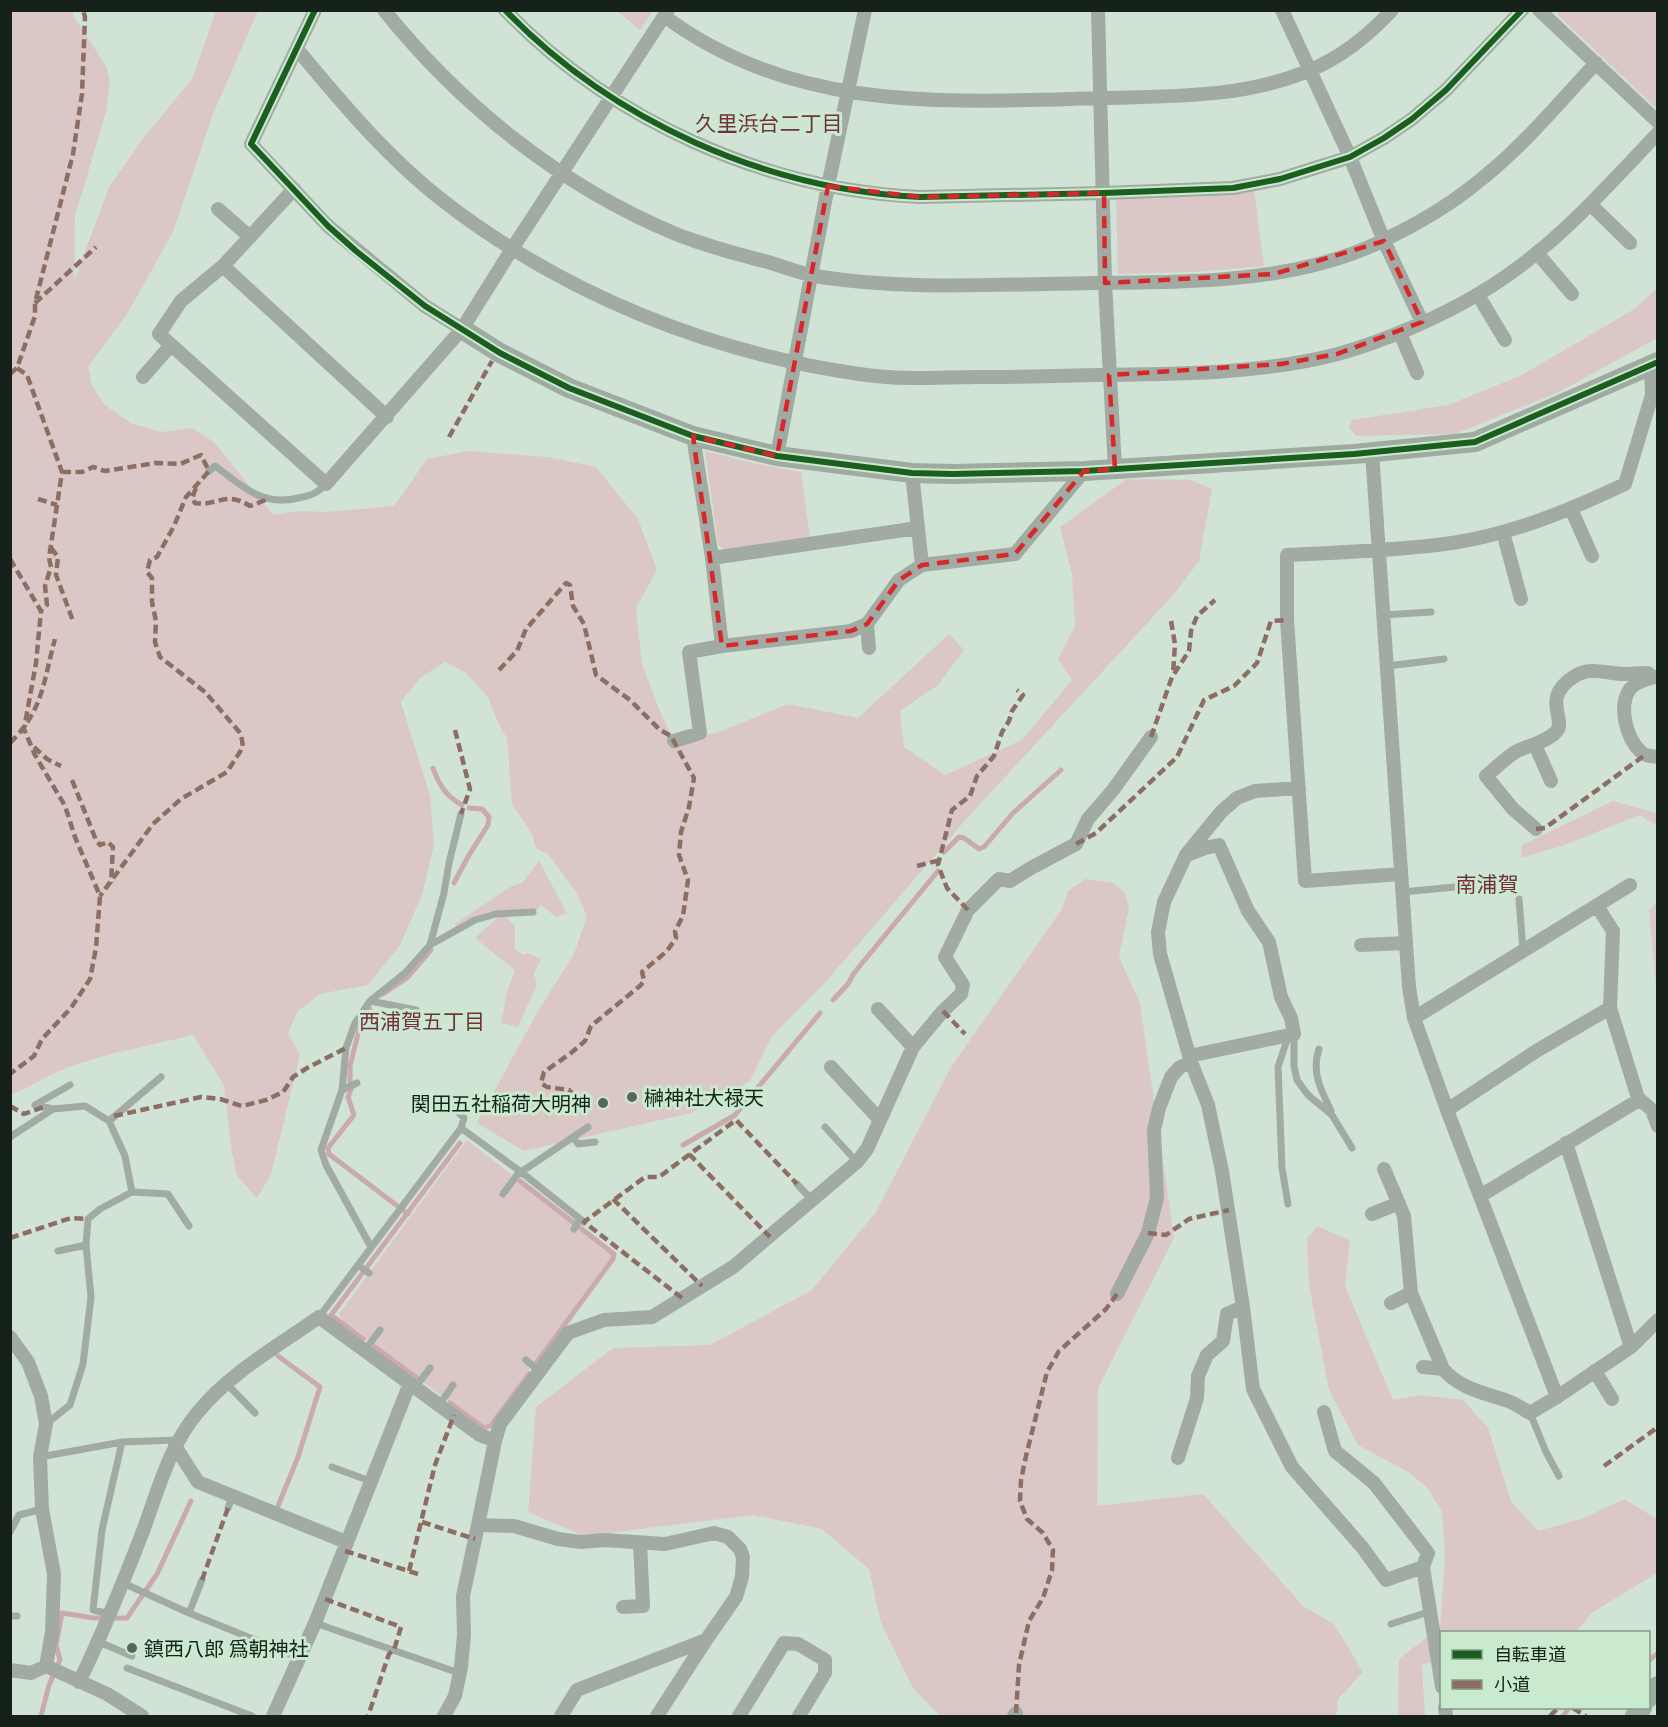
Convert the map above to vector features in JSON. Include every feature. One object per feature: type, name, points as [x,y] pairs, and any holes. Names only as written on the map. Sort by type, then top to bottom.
[{"type":"street","points":[[315,10],[251,144],[328,226],[426,306],[500,354],[569,388],[693,436],[777,456],[912,473],[953,474],[1084,471],[1372,452],[1475,442],[1654,364],[1652,395],[1625,484],[1571,509],[1503,532],[1452,543],[1287,555],[1287,620],[1305,881],[1401,874]]},
{"type":"street","points":[[384,10],[444,78],[499,127],[562,173],[624,210],[677,234],[732,253],[812,275],[900,285],[1213,281],[1274,274],[1340,257],[1384,241],[1448,205],[1477,184],[1515,149],[1596,63]]},
{"type":"street","points":[[505,10],[529,36],[594,86],[692,142],[768,169],[828,186],[891,195],[920,196],[1233,188],[1280,179],[1350,158],[1412,119],[1446,90],[1522,10]]},
{"type":"street","points":[[777,456],[828,186],[865,10]]},
{"type":"street","points":[[1098,10],[1105,283],[1115,469]]},
{"type":"street","points":[[1281,10],[1350,158],[1384,241],[1422,322]]},
{"type":"street","points":[[294,189],[223,266],[181,301],[159,334],[327,484],[462,329],[666,14],[703,41],[760,68],[848,93],[965,102],[1207,95],[1264,86],[1309,71],[1357,42],[1392,10]]},
{"type":"street","points":[[1539,10],[1658,122]]},
{"type":"street","points":[[297,49],[334,94],[406,168],[440,198],[512,249],[586,290],[652,321],[722,344],[862,375],[922,378],[1212,372],[1281,364],[1337,354],[1400,333],[1478,295],[1506,277],[1564,231],[1658,133]]},
{"type":"street","points":[[1590,204],[1630,243]]},
{"type":"street","points":[[218,209],[249,237]]},
{"type":"street","points":[[1537,253],[1572,294]]},
{"type":"street","points":[[223,266],[387,417]]},
{"type":"street","points":[[1478,295],[1505,340]]},
{"type":"street","points":[[1400,333],[1418,373]]},
{"type":"street","points":[[143,378],[171,345]]},
{"type":"street","points":[[693,436],[712,558],[722,646]]},
{"type":"street","points":[[1372,452],[1402,892],[1414,1018],[1557,1397]]},
{"type":"street","points":[[674,741],[700,733],[689,652],[851,631],[867,624],[899,580],[922,565],[1015,554],[1084,471]]},
{"type":"street","points":[[912,473],[922,565]]},
{"type":"street","points":[[1571,509],[1592,556]]},
{"type":"street","points":[[712,558],[918,528]]},
{"type":"street","points":[[1503,532],[1521,599]]},
{"type":"street","points":[[867,624],[869,648]]},
{"type":"street","points":[[1536,829],[1494,789],[1486,776],[1518,751],[1535,745],[1557,731],[1559,726],[1556,709],[1557,692],[1579,673],[1594,670],[1624,674],[1648,673],[1655,677]]},
{"type":"street","points":[[1655,677],[1637,683],[1631,688],[1624,699],[1624,710],[1628,731],[1639,751],[1658,758]]},
{"type":"street","points":[[444,1716],[455,1696],[464,1635],[463,1596],[500,1424],[568,1333],[604,1320],[652,1317],[734,1267],[857,1162],[867,1149],[913,1047],[943,1011],[962,994],[963,986],[945,957],[968,910],[999,879],[1010,881],[1077,844],[1088,819],[1113,790],[1151,737]]},
{"type":"street","points":[[1535,745],[1551,781]]},
{"type":"street","points":[[1299,788],[1255,791],[1237,798],[1221,812],[1186,855],[1164,902],[1158,932],[1160,954],[1190,1059],[1210,1116],[1222,1171],[1244,1307],[1253,1389],[1292,1467],[1362,1547],[1386,1580],[1423,1568]]},
{"type":"street","points":[[1118,1294],[1148,1233],[1156,1198],[1154,1130],[1159,1108],[1172,1077],[1190,1059],[1291,1035],[1291,1018],[1281,997],[1269,942],[1248,911],[1219,845],[1186,855]]},
{"type":"street","points":[[1414,1018],[1630,885]]},
{"type":"street","points":[[1597,906],[1613,931],[1610,1008],[1639,1100],[1652,1110],[1658,1126]]},
{"type":"street","points":[[1361,945],[1406,943]]},
{"type":"street","points":[[1447,1110],[1538,1050],[1610,1008]]},
{"type":"street","points":[[878,1009],[913,1047]]},
{"type":"street","points":[[831,1067],[879,1119]]},
{"type":"street","points":[[1480,1196],[1639,1100]]},
{"type":"street","points":[[1566,1143],[1631,1347]]},
{"type":"street","points":[[1384,1169],[1404,1216],[1411,1293],[1443,1369],[1450,1377],[1473,1390],[1511,1402],[1530,1413],[1631,1347],[1658,1320]]},
{"type":"street","points":[[1372,1214],[1399,1203]]},
{"type":"street","points":[[1391,1303],[1411,1293]]},
{"type":"street","points":[[1178,1458],[1197,1398],[1198,1376],[1207,1355],[1223,1341],[1227,1314],[1244,1307]]},
{"type":"street","points":[[79,1683],[99,1642],[176,1443],[198,1412],[227,1384],[319,1317],[480,1435],[495,1442]]},
{"type":"street","points":[[10,1337],[28,1362],[41,1396],[46,1424],[40,1457],[42,1509],[54,1574],[52,1632],[46,1666]]},
{"type":"street","points":[[1423,1367],[1443,1369]]},
{"type":"street","points":[[1595,1371],[1612,1399]]},
{"type":"street","points":[[273,1716],[315,1623],[345,1551],[346,1542],[370,1481],[413,1385]]},
{"type":"street","points":[[1324,1412],[1335,1451],[1374,1483],[1428,1553],[1423,1568],[1439,1657]]},
{"type":"street","points":[[176,1443],[198,1482],[230,1503],[274,1515],[346,1542]]},
{"type":"street","points":[[478,1525],[514,1526],[558,1539],[580,1542],[605,1540],[665,1544],[714,1533],[737,1544],[742,1557],[742,1577],[736,1597],[657,1716]]},
{"type":"street","points":[[623,1607],[643,1606],[640,1543]]},
{"type":"street","points":[[561,1716],[578,1690],[706,1640]]},
{"type":"street","points":[[739,1716],[784,1643],[798,1644],[825,1660],[825,1673],[799,1716]]},
{"type":"street","points":[[10,1670],[31,1673],[46,1666]]},
{"type":"street","points":[[46,1666],[107,1694],[142,1716]]},
{"type":"lane","points":[[209,471],[215,466],[254,494],[282,502],[317,494],[327,484]]},
{"type":"lane","points":[[1383,615],[1431,612]]},
{"type":"lane","points":[[1388,666],[1444,659]]},
{"type":"lane","points":[[430,945],[461,814]]},
{"type":"lane","points":[[1402,892],[1466,886]]},
{"type":"lane","points":[[1519,899],[1523,950]]},
{"type":"lane","points":[[370,1247],[326,1165],[321,1150],[342,1090],[346,1048],[355,1023],[370,1001],[405,973],[430,945],[475,920],[496,914],[533,912]]},
{"type":"lane","points":[[370,1001],[416,1010]]},
{"type":"lane","points":[[1291,1035],[1297,1080],[1308,1095],[1332,1115]]},
{"type":"lane","points":[[1288,1204],[1282,1168],[1278,1067],[1291,1035]]},
{"type":"lane","points":[[1319,1049],[1315,1060],[1316,1078],[1332,1115],[1353,1148]]},
{"type":"lane","points":[[345,1059],[353,1059]]},
{"type":"lane","points":[[109,1121],[161,1077]]},
{"type":"lane","points":[[342,1090],[357,1083]]},
{"type":"lane","points":[[70,1084],[35,1105],[53,1109],[85,1106],[109,1121],[125,1156],[132,1192]]},
{"type":"lane","points":[[319,1317],[460,1128],[464,1118],[449,1104]]},
{"type":"lane","points":[[10,1137],[53,1109]]},
{"type":"lane","points":[[503,1194],[521,1172],[588,1127]]},
{"type":"lane","points":[[825,1127],[857,1162]]},
{"type":"lane","points":[[460,1128],[582,1220],[573,1229]]},
{"type":"lane","points":[[573,1137],[578,1144],[595,1142]]},
{"type":"lane","points":[[797,1184],[812,1200]]},
{"type":"lane","points":[[46,1424],[70,1405],[83,1364],[91,1297],[86,1245],[88,1220],[100,1209],[132,1192],[168,1194],[189,1226]]},
{"type":"lane","points":[[58,1251],[86,1245]]},
{"type":"lane","points":[[358,1265],[369,1273]]},
{"type":"lane","points":[[365,1350],[380,1330]]},
{"type":"lane","points":[[526,1360],[539,1371]]},
{"type":"lane","points":[[413,1385],[430,1368]]},
{"type":"lane","points":[[227,1384],[255,1413]]},
{"type":"lane","points":[[440,1404],[453,1385]]},
{"type":"lane","points":[[1530,1413],[1559,1476]]},
{"type":"lane","points":[[40,1457],[122,1442],[176,1443]]},
{"type":"lane","points":[[108,1619],[93,1610],[102,1530],[122,1442]]},
{"type":"lane","points":[[332,1467],[370,1481]]},
{"type":"lane","points":[[10,1532],[20,1515],[42,1509]]},
{"type":"lane","points":[[189,1613],[202,1580]]},
{"type":"lane","points":[[123,1582],[189,1613],[300,1658]]},
{"type":"lane","points":[[10,1610],[13,1616]]},
{"type":"lane","points":[[1391,1624],[1431,1611]]},
{"type":"lane","points":[[315,1623],[459,1673]]},
{"type":"lane","points":[[99,1642],[132,1656]]},
{"type":"lane","points":[[127,1668],[252,1716]]},
{"type":"highlighted area","points":[[828,186],[920,197],[1104,193],[1105,283],[1274,274],[1384,241],[1422,322],[1337,354],[1281,364],[1109,375],[1115,469],[1084,471],[1015,554],[922,565],[899,580],[867,624],[851,631],[722,646],[693,436],[777,456]]},
{"type":"shaded area","points":[[1560,10],[1657,11],[1657,109],[1557,14]]},
{"type":"shaded area","points":[[10,11],[73,11],[73,15],[106,66],[110,81],[106,112],[75,216],[74,281],[109,187],[141,141],[192,79],[216,11],[258,11],[213,114],[173,232],[127,314],[88,367],[92,386],[105,405],[132,424],[162,432],[192,428],[214,442],[273,515],[299,511],[327,512],[394,506],[427,459],[468,451],[548,457],[596,467],[638,519],[657,570],[636,608],[642,664],[661,714],[674,740],[716,733],[788,704],[858,718],[949,634],[964,650],[938,685],[900,711],[904,747],[945,775],[1022,740],[1072,680],[1058,659],[1075,626],[1072,574],[1060,527],[1127,479],[1191,480],[1212,489],[1199,561],[1175,593],[969,816],[823,985],[772,1036],[750,1081],[691,1113],[524,1151],[477,1123],[538,1011],[574,954],[587,916],[576,892],[549,855],[536,848],[532,833],[512,805],[507,738],[488,697],[466,673],[445,662],[420,678],[401,702],[430,796],[434,845],[422,895],[400,945],[368,985],[320,994],[298,1011],[288,1033],[300,1055],[271,1174],[257,1198],[237,1176],[224,1085],[193,1035],[82,1063],[59,1071],[11,1094]]},
{"type":"shaded area","points":[[617,11],[653,11],[640,30]]},
{"type":"shaded area","points":[[1254,190],[1264,266],[1194,272],[1118,274],[1116,198]]},
{"type":"shaded area","points":[[1657,288],[1657,338],[1559,392],[1455,434],[1356,436],[1349,428],[1352,420],[1448,405],[1520,376],[1636,308]]},
{"type":"shaded area","points":[[705,451],[801,472],[810,537],[723,549],[718,544]]},
{"type":"shaded area","points":[[1613,801],[1657,813],[1657,825],[1639,815],[1562,846],[1521,858],[1522,845]]},
{"type":"shaded area","points":[[539,861],[567,913],[556,917],[541,905],[536,910],[486,913],[457,928],[455,924],[512,886],[522,883]]},
{"type":"shaded area","points":[[1085,879],[1113,883],[1125,893],[1129,908],[1119,957],[1140,1003],[1174,1238],[1098,1388],[1097,1506],[1203,1494],[1304,1607],[1334,1624],[1363,1672],[1338,1699],[1336,1716],[940,1716],[913,1688],[881,1623],[869,1569],[822,1529],[753,1515],[584,1536],[528,1512],[536,1407],[613,1348],[710,1345],[812,1290],[876,1212],[951,1067],[1062,909],[1068,891]]},
{"type":"shaded area","points":[[1657,902],[1657,996],[1649,910]]},
{"type":"shaded area","points":[[498,917],[506,917],[515,926],[515,949],[523,955],[527,953],[541,959],[534,973],[537,984],[518,1027],[501,1023],[507,992],[515,970],[475,938]]},
{"type":"shaded area","points":[[467,1140],[615,1255],[485,1428],[344,1323],[339,1314]]},
{"type":"shaded area","points":[[1318,1226],[1350,1241],[1345,1286],[1393,1400],[1422,1395],[1463,1400],[1488,1428],[1511,1501],[1538,1531],[1584,1518],[1624,1499],[1657,1519],[1657,1573],[1593,1612],[1577,1631],[1440,1631],[1440,1660],[1422,1665],[1425,1716],[1398,1716],[1399,1659],[1440,1627],[1445,1558],[1442,1512],[1427,1487],[1408,1472],[1358,1445],[1329,1390],[1309,1285],[1307,1238]]},
{"type":"waterway","points":[[433,768],[444,790],[462,805]]},
{"type":"waterway","points":[[944,852],[959,837],[979,849],[984,847],[1013,813],[1061,770]]},
{"type":"waterway","points":[[454,883],[488,825],[489,817],[482,809],[469,808]]},
{"type":"waterway","points":[[833,1000],[938,871]]},
{"type":"waterway","points":[[383,994],[408,977],[431,950]]},
{"type":"waterway","points":[[362,1020],[370,1009]]},
{"type":"waterway","points":[[683,1145],[735,1115],[820,1013]]},
{"type":"waterway","points":[[350,1081],[350,1066],[360,1026]]},
{"type":"waterway","points":[[351,1089],[348,1097],[354,1115],[328,1148],[329,1154],[408,1214]]},
{"type":"waterway","points":[[363,1339],[331,1315],[460,1143]]},
{"type":"waterway","points":[[520,1181],[614,1254],[613,1259],[537,1362]]},
{"type":"waterway","points":[[375,1347],[417,1378]]},
{"type":"waterway","points":[[276,1511],[298,1457],[320,1387],[278,1356]]},
{"type":"waterway","points":[[450,1403],[484,1428],[490,1426],[529,1374]]},
{"type":"waterway","points":[[41,1716],[49,1685],[60,1660],[56,1645],[62,1613],[94,1618],[127,1618],[157,1574],[191,1501]]},
{"type":"waterway","points":[[1650,1659],[1658,1653]]},
{"type":"waterway","points":[[1563,1716],[1568,1709]]},
{"type":"marked path","points":[[10,374],[17,368],[35,316],[35,303],[73,154],[82,94],[85,17],[83,10]]},
{"type":"marked path","points":[[35,303],[96,247]]},
{"type":"marked path","points":[[449,437],[492,361]]},
{"type":"marked path","points":[[17,368],[27,375],[62,472],[49,558],[51,567],[45,586],[47,605],[41,611]]},
{"type":"marked path","points":[[62,472],[82,472],[93,467],[105,471],[156,463],[180,464],[201,455],[209,471],[186,497],[174,526],[157,557],[150,560],[147,572],[152,578],[152,602],[156,621],[155,642],[160,657],[205,692],[241,734],[243,747],[227,772],[181,799],[153,824],[100,896]]},
{"type":"marked path","points":[[196,488],[192,498],[195,503],[234,499],[250,506],[268,499]]},
{"type":"marked path","points":[[38,499],[57,505]]},
{"type":"marked path","points":[[51,548],[58,557],[56,575],[73,621]]},
{"type":"marked path","points":[[10,559],[41,611],[36,663],[24,729],[35,755],[65,806],[75,837],[100,896],[96,948],[90,979],[71,1008],[42,1039],[34,1056],[10,1074]]},
{"type":"marked path","points":[[499,670],[517,651],[526,629],[566,583],[570,585],[573,606],[584,624],[596,675],[630,700],[660,730],[671,736],[694,778],[689,807],[681,832],[679,855],[688,880],[683,916],[675,931],[676,938],[667,951],[642,972],[644,980],[641,985],[591,1026],[585,1041],[544,1072],[541,1083],[547,1087],[569,1090],[576,1098],[585,1102]]},
{"type":"marked path","points":[[1151,737],[1172,677],[1189,651],[1191,631],[1197,616],[1215,600]]},
{"type":"marked path","points":[[1076,844],[1096,833],[1177,757],[1204,700],[1234,686],[1257,663],[1271,621],[1287,620]]},
{"type":"marked path","points":[[1171,621],[1175,644],[1173,674]]},
{"type":"marked path","points":[[10,743],[21,731],[36,706],[55,639]]},
{"type":"marked path","points":[[968,910],[947,888],[938,865],[952,810],[970,796],[977,776],[994,756],[1002,732],[1023,695],[1017,690]]},
{"type":"marked path","points":[[455,730],[470,789],[461,814]]},
{"type":"marked path","points":[[34,747],[47,759],[61,766]]},
{"type":"marked path","points":[[1536,829],[1545,828],[1645,755]]},
{"type":"marked path","points":[[72,780],[96,840],[100,845],[108,842],[113,847],[111,883]]},
{"type":"marked path","points":[[917,866],[940,860]]},
{"type":"marked path","points":[[943,1011],[965,1034]]},
{"type":"marked path","points":[[114,1116],[201,1097],[220,1099],[242,1106],[266,1100],[283,1092],[293,1077],[346,1048]]},
{"type":"marked path","points":[[10,1106],[24,1114],[44,1107]]},
{"type":"marked path","points":[[682,1298],[584,1222],[645,1177],[659,1177],[736,1120],[797,1184]]},
{"type":"marked path","points":[[689,1154],[770,1237]]},
{"type":"marked path","points":[[613,1199],[702,1286]]},
{"type":"marked path","points":[[1148,1233],[1166,1235],[1189,1219],[1229,1210]]},
{"type":"marked path","points":[[10,1238],[71,1218],[88,1219]]},
{"type":"marked path","points":[[1016,1713],[1019,1665],[1029,1621],[1043,1598],[1052,1570],[1053,1550],[1043,1533],[1027,1519],[1020,1501],[1026,1456],[1047,1372],[1059,1351],[1106,1309],[1117,1294]]},
{"type":"marked path","points":[[409,1571],[435,1465],[454,1415]]},
{"type":"marked path","points":[[1604,1466],[1658,1427]]},
{"type":"marked path","points":[[202,1580],[228,1508]]},
{"type":"marked path","points":[[422,1522],[475,1539]]},
{"type":"marked path","points":[[345,1551],[418,1574]]},
{"type":"marked path","points":[[325,1599],[401,1627],[394,1650],[389,1654],[368,1716]]},
{"type":"marked path","points":[[1550,1716],[1557,1709]]},
{"type":"marked path","points":[[1575,1709],[1586,1716]]},
{"type":"cycle path","points":[[315,10],[251,144],[328,226],[425,306],[500,353],[569,388],[693,436],[777,456],[912,473],[1084,471],[1354,454],[1475,442],[1658,362]]},
{"type":"cycle path","points":[[505,10],[547,50],[593,85],[643,116],[695,142],[749,164],[805,180],[862,192],[920,197],[1233,188],[1280,179],[1350,157],[1412,119],[1446,90],[1522,10]]},
{"type":"place","name":"榊神社大禄天","points":[[632,1097]]},
{"type":"place","name":"関田五社稲荷大明神","points":[[603,1103]]},
{"type":"place","name":"鎮西八郎 爲朝神社","points":[[132,1648]]},
{"type":"district","name":"久里浜台二丁目","points":[[769,123]]},
{"type":"district","name":"南浦賀","points":[[1487,884]]},
{"type":"district","name":"西浦賀五丁目","points":[[422,1021]]}]
